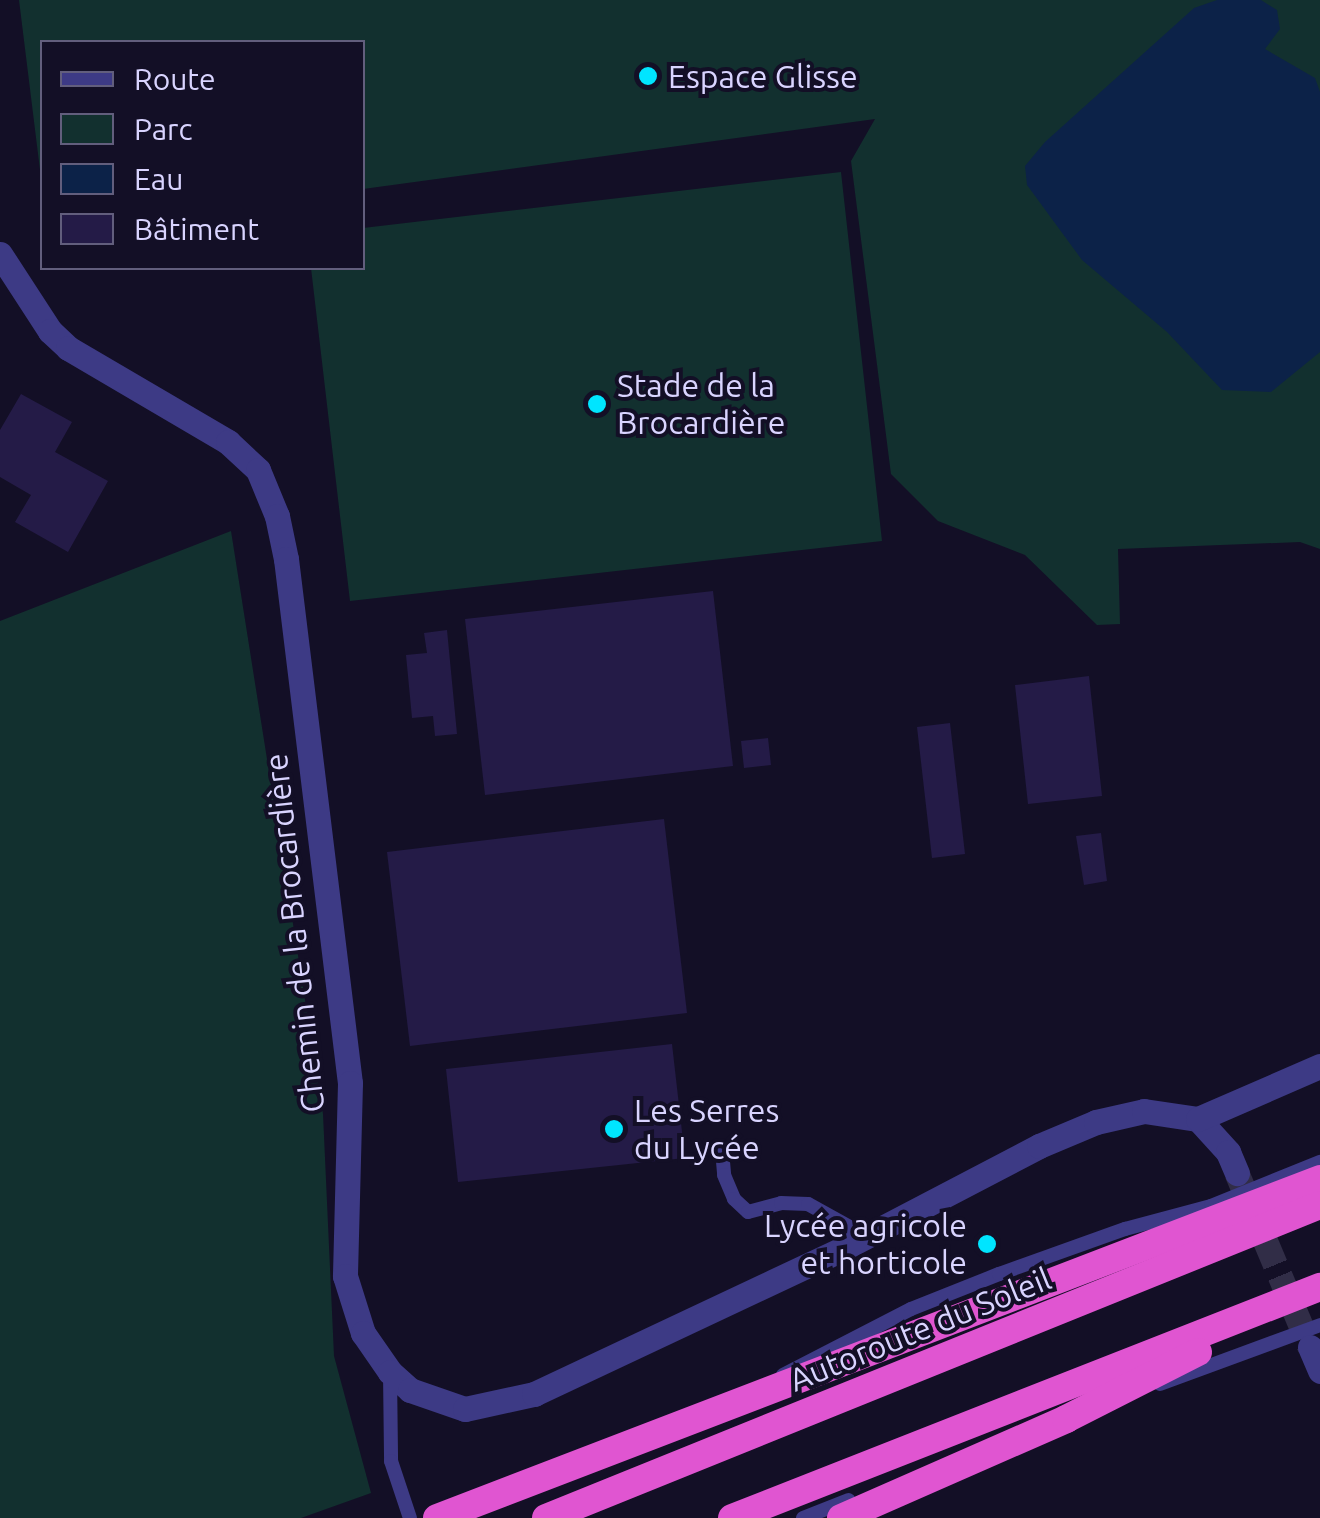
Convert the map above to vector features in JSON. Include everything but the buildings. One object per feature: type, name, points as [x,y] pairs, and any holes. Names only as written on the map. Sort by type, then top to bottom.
[{"type":"highway","points":[[437,1518],[1320,1179]]},
{"type":"highway","name":"Autoroute du Soleil","points":[[546,1518],[1320,1205]]},
{"type":"highway","points":[[842,1518],[1066,1419],[1320,1289]]},
{"type":"highway","points":[[732,1518],[1320,1289]]},
{"type":"street","name":"Chemin de la Brocardière","points":[[0,254],[50,331],[68,348],[228,442],[258,470],[277,516],[286,559],[350,1083],[345,1276],[362,1333],[390,1372],[410,1390],[465,1409],[507,1402],[603,1363],[867,1236],[1039,1146],[1096,1122],[1144,1111],[1198,1119]]},
{"type":"street","points":[[1237,1174],[1228,1152],[1198,1119],[1320,1066]]},
{"type":"lane","points":[[722,1150],[724,1175],[734,1199],[748,1212],[781,1204],[808,1204],[867,1236]]},
{"type":"lane","points":[[760,1391],[804,1361],[911,1309],[1125,1229],[1211,1206],[1320,1162]]},
{"type":"lane","points":[[1066,1419],[1317,1348]]},
{"type":"lane","points":[[390,1372],[391,1461],[410,1518]]},
{"type":"lane","points":[[803,1518],[1023,1437]]},
{"type":"green space","points":[[19,0],[1320,0],[1320,549],[1300,542],[1118,549],[1120,624],[1097,625],[1025,555],[938,521],[891,474],[851,161],[875,119],[365,189],[365,40],[40,40],[40,170]]},
{"type":"green space","name":"Stade de la Brocardière","points":[[841,172],[882,541],[350,601],[311,270],[365,270],[365,228]]},
{"type":"green space","points":[[231,531],[323,1114],[334,1356],[371,1493],[301,1518],[0,1518],[0,621]]},
{"type":"water","points":[[1217,0],[1261,0],[1277,10],[1280,29],[1265,49],[1315,78],[1320,92],[1320,352],[1271,392],[1222,390],[1167,332],[1082,260],[1027,185],[1025,166],[1045,142],[1194,8]]},
{"type":"tunnel","points":[[1237,1173],[1310,1347]]},
{"type":"place","name":"Espace Glisse","points":[[648,76]]},
{"type":"place","name":"Stade de la Brocardière","points":[[597,404]]},
{"type":"place","name":"Les Serres du Lycée","points":[[614,1129]]},
{"type":"place","name":"Lycée agricole et horticole","points":[[987,1244]]}]
